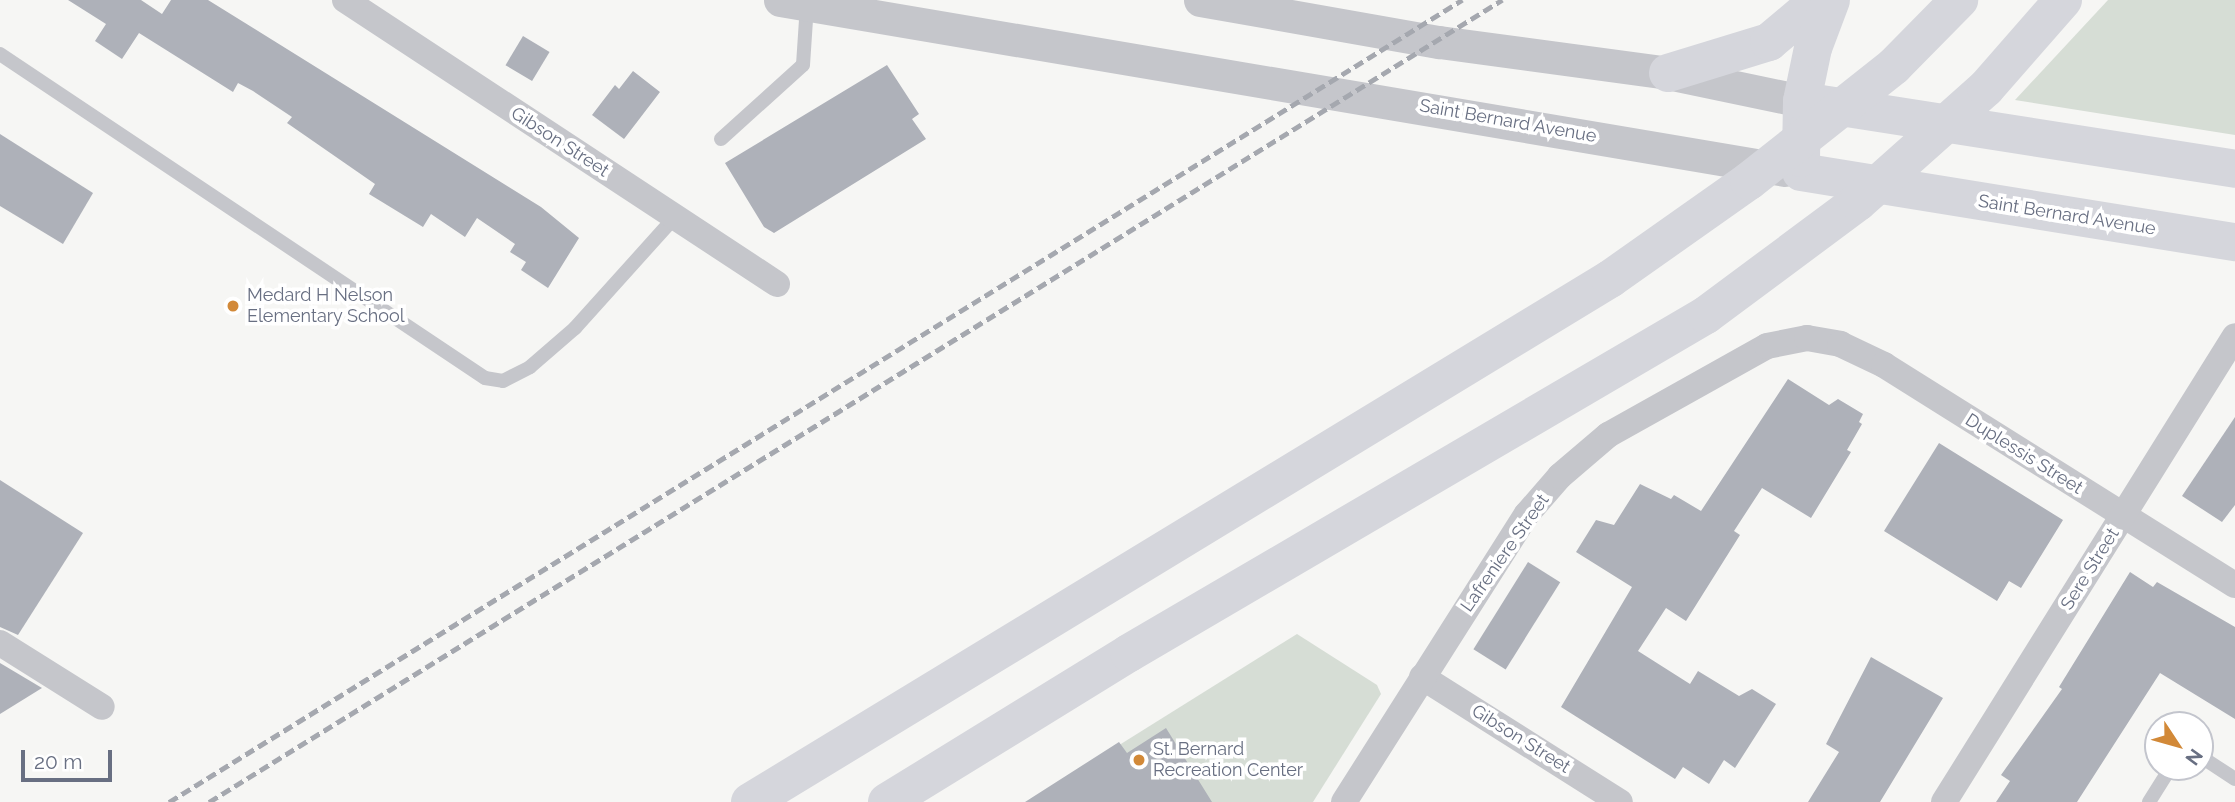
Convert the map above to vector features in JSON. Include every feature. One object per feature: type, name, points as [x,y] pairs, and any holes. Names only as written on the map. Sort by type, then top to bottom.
[{"type":"main road","points":[[1668,74],[1769,42],[1819,0]]},
{"type":"main road","points":[[1801,173],[1802,101],[1813,48],[1831,0]]},
{"type":"main road","points":[[750,802],[1610,279],[1749,181],[1894,66],[1959,0]]},
{"type":"main road","points":[[887,802],[1129,653],[1706,315],[1868,193],[1986,88],[2063,0]]},
{"type":"main road","points":[[1802,101],[2235,169]]},
{"type":"main road","name":"Saint Bernard Avenue","points":[[1801,173],[2235,242]]},
{"type":"street","name":"Gibson Street","points":[[345,0],[776,284]]},
{"type":"street","points":[[1200,0],[1439,42],[1668,74],[1802,101]]},
{"type":"street","name":"Saint Bernard Avenue","points":[[798,2],[1801,173]]},
{"type":"street","name":"Sere Street","points":[[1944,802],[2235,335]]},
{"type":"street","name":"Duplessis Street","points":[[1807,338],[1840,344],[1884,365],[2235,586]]},
{"type":"street","name":"Lafreniere Street","points":[[1344,802],[1527,514],[1560,477],[1608,435],[1767,346],[1807,338]]},
{"type":"street","points":[[0,643],[102,707]]},
{"type":"street","name":"Gibson Street","points":[[1422,677],[1620,802]]},
{"type":"lane","points":[[721,139],[803,65],[798,2]]},
{"type":"lane","points":[[0,54],[485,378],[503,381],[530,367],[575,327],[675,217]]},
{"type":"lane","points":[[2214,765],[2235,779]]},
{"type":"lane","points":[[2149,802],[2162,781]]},
{"type":"shaded area","points":[[2108,0],[2235,0],[2235,135],[2015,100]]},
{"type":"shaded area","points":[[1297,634],[1377,685],[1381,694],[1313,802],[1028,802]]},
{"type":"building","points":[[68,0],[141,0],[162,14],[171,0],[208,0],[541,207],[579,238],[548,288],[521,270],[526,262],[510,252],[515,244],[477,218],[465,237],[431,214],[423,227],[369,194],[375,184],[287,123],[292,117],[253,91],[238,83],[233,92],[139,33],[122,59],[95,41],[106,24]]},
{"type":"building","points":[[523,36],[550,52],[532,81],[505,65]]},
{"type":"building","points":[[887,65],[919,114],[912,119],[926,139],[774,233],[764,227],[725,163]]},
{"type":"building","points":[[633,71],[660,92],[624,139],[592,115],[615,85],[619,89]]},
{"type":"building","points":[[0,134],[93,193],[63,244],[0,206]]},
{"type":"building","points":[[1788,379],[1829,405],[1838,399],[1863,414],[1859,422],[1862,424],[1847,450],[1851,452],[1811,518],[1762,488],[1734,531],[1740,535],[1686,621],[1666,608],[1638,651],[1690,684],[1698,671],[1739,696],[1752,689],[1776,704],[1735,768],[1724,760],[1709,784],[1683,767],[1675,779],[1561,707],[1632,587],[1576,552],[1596,520],[1614,525],[1640,484],[1671,499],[1674,495],[1701,511]]},
{"type":"building","points":[[2235,417],[2235,505],[2222,522],[2182,496]]},
{"type":"building","points":[[1939,443],[2063,520],[2021,588],[2009,581],[1997,601],[1884,531]]},
{"type":"building","points":[[0,480],[83,533],[18,635],[0,627]]},
{"type":"building","points":[[1528,562],[1560,582],[1506,669],[1473,649]]},
{"type":"building","points":[[2130,572],[2153,587],[2157,582],[2235,627],[2235,719],[2160,673],[2077,802],[1996,802],[2010,781],[2001,775],[2062,689],[2059,687]]},
{"type":"building","points":[[1871,657],[1943,698],[1880,802],[1808,802],[1839,752],[1826,744]]},
{"type":"building","points":[[0,663],[42,688],[0,714]]},
{"type":"building","name":"St. Bernard Recreation Center","points":[[1166,728],[1212,802],[1025,802],[1119,742],[1127,753]]},
{"type":"railway","points":[[169,802],[1462,0]]},
{"type":"railway","points":[[209,802],[1502,0]]},
{"type":"place","name":"Medard H Nelson Elementary School","points":[[233,306]]},
{"type":"place","name":"St. Bernard Recreation Center","points":[[1139,760]]}]
